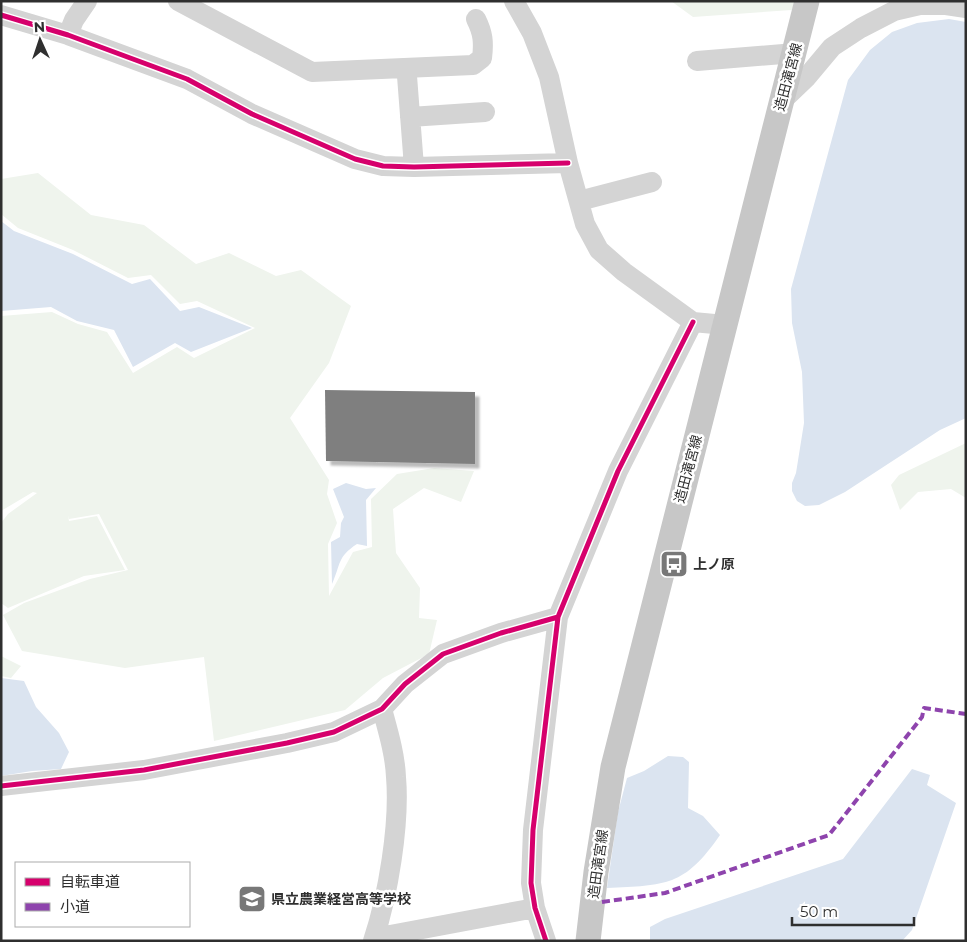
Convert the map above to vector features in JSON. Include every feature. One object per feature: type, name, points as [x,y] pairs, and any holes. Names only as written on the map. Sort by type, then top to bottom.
[{"type":"main road","name":"造田滝宮線","points":[[588,941],[596,872],[613,767],[807,1]]},
{"type":"street","points":[[68,36],[74,20],[87,1]]},
{"type":"street","points":[[178,1],[312,72],[473,66],[482,58],[483,48],[483,33],[476,19]]},
{"type":"street","points":[[514,1],[532,33],[549,77],[568,163],[585,224],[599,250],[624,272],[693,322],[725,325]]},
{"type":"street","points":[[782,101],[806,78],[832,47],[861,28],[894,11],[920,5],[946,5],[966,8]]},
{"type":"street","points":[[1,15],[68,36],[187,79],[252,114],[355,159],[383,166],[414,167],[568,163]]},
{"type":"street","points":[[697,61],[794,54]]},
{"type":"street","points":[[407,76],[414,167]]},
{"type":"street","points":[[410,117],[485,112]]},
{"type":"street","points":[[579,201],[652,182]]},
{"type":"street","points":[[546,941],[535,908],[531,883],[533,830],[558,617],[618,471],[693,322]]},
{"type":"street","points":[[1,786],[144,770],[287,743],[334,732],[382,709],[405,684],[443,654],[558,617]]},
{"type":"street","points":[[382,709],[389,733],[396,777],[395,825],[387,882],[373,939],[535,908]]},
{"type":"shaded area","points":[[671,1],[795,1],[792,10],[693,17]]},
{"type":"shaded area","points":[[949,19],[966,22],[966,418],[940,430],[845,492],[819,505],[805,506],[797,501],[792,491],[804,423],[802,372],[792,323],[791,289],[848,80],[870,50],[892,32],[917,23]]},
{"type":"shaded area","points":[[38,173],[91,215],[144,225],[196,264],[229,253],[276,276],[301,270],[351,306],[329,363],[290,418],[329,480],[327,494],[337,523],[328,544],[329,596],[353,552],[372,547],[371,499],[397,474],[434,468],[474,471],[461,502],[424,488],[393,509],[396,553],[420,588],[419,618],[437,620],[429,654],[383,678],[345,710],[214,741],[204,657],[125,668],[22,651],[3,615],[24,603],[90,579],[128,570],[99,514],[69,519],[68,515],[69,521],[97,516],[125,570],[84,576],[8,608],[1,603],[1,523],[8,514],[37,493],[33,492],[1,511],[1,316],[52,312],[78,324],[107,332],[133,373],[177,347],[194,358],[255,328],[197,301],[180,304],[151,275],[128,278],[73,250],[18,228],[1,214],[1,179]]},
{"type":"shaded area","points":[[1,221],[14,231],[73,254],[132,284],[150,279],[180,311],[199,307],[252,328],[191,352],[175,343],[133,367],[114,330],[77,321],[51,307],[1,311]]},
{"type":"shaded area","points":[[966,443],[966,498],[951,489],[918,492],[900,510],[891,485],[899,475]]},
{"type":"shaded area","points":[[346,483],[366,489],[376,488],[366,500],[367,546],[357,544],[346,553],[340,561],[332,584],[331,542],[340,537],[341,523],[344,517],[333,489]]},
{"type":"shaded area","points":[[1,656],[21,666],[11,678],[1,676]]},
{"type":"shaded area","points":[[1,678],[24,681],[36,707],[59,733],[69,752],[61,769],[1,776]]},
{"type":"shaded area","points":[[668,756],[683,757],[689,762],[688,808],[703,816],[720,835],[695,865],[684,874],[672,880],[644,886],[607,888],[618,812],[627,778],[644,771]]},
{"type":"shaded area","points":[[912,769],[930,775],[927,785],[956,803],[912,930],[902,941],[650,941],[650,927],[665,919],[843,859]]},
{"type":"building","points":[[325,390],[475,392],[475,464],[326,461]]},
{"type":"marked path","points":[[602,902],[665,893],[829,835],[922,717],[924,708],[966,714]]},
{"type":"cycle path","points":[[1,15],[68,35],[187,79],[252,114],[355,159],[383,166],[414,167],[568,163]]},
{"type":"cycle path","points":[[546,941],[535,908],[531,883],[533,830],[558,617],[618,471],[693,322]]},
{"type":"cycle path","points":[[1,786],[144,770],[287,743],[334,732],[382,709],[405,684],[443,654],[501,633],[558,617]]},
{"type":"place","name":"上ノ原","points":[[674,564]]},
{"type":"place","name":"県立農業経営高等学校","points":[[252,899]]}]
